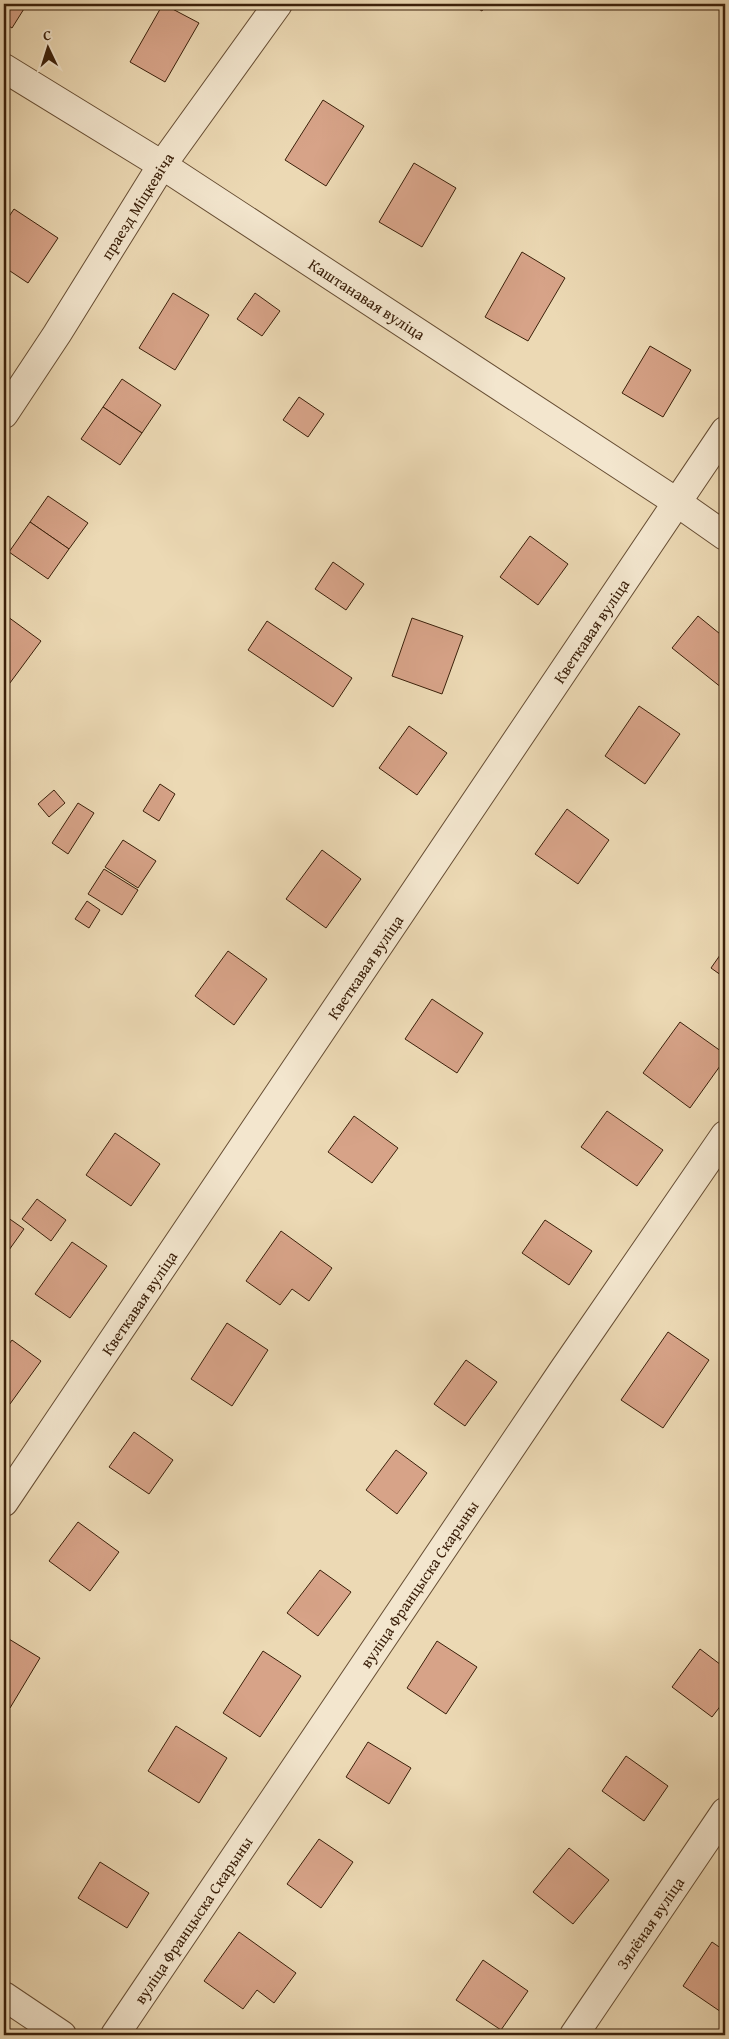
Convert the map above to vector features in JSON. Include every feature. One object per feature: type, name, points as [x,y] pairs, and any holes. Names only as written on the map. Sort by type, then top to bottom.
[{"type":"street","name":"праезд Міцкевіча","points":[[4,414],[57,334],[162,165],[278,4]]},
{"type":"street","name":"Каштанавая вуліца","points":[[4,68],[162,165],[678,503],[725,536]]},
{"type":"street","name":"Кветкавая вуліца","points":[[4,1502],[725,431]]},
{"type":"street","name":"вуліца Францыска Скарыны","points":[[115,2035],[550,1389],[725,1135]]},
{"type":"street","name":"Зялёная вуліца","points":[[574,2035],[725,1812]]},
{"type":"street","points":[[4,1996],[62,2035]]},
{"type":"building","points":[[4,4],[27,4],[12,28],[4,23]]},
{"type":"building","points":[[163,4],[199,23],[165,82],[130,62]]},
{"type":"building","points":[[470,4],[486,4],[482,11]]},
{"type":"building","points":[[323,100],[364,126],[326,186],[285,160]]},
{"type":"building","points":[[414,163],[456,188],[422,247],[379,222]]},
{"type":"building","points":[[14,209],[58,238],[28,283],[4,267],[4,224]]},
{"type":"building","points":[[522,252],[565,278],[528,341],[485,317]]},
{"type":"building","points":[[173,293],[209,315],[175,370],[139,348]]},
{"type":"building","points":[[255,293],[280,311],[262,336],[237,319]]},
{"type":"building","points":[[650,346],[691,370],[663,417],[622,393]]},
{"type":"building","points":[[122,379],[161,405],[142,433],[103,407]]},
{"type":"building","points":[[299,397],[324,414],[308,437],[283,420]]},
{"type":"building","points":[[103,407],[142,433],[120,465],[81,439]]},
{"type":"building","points":[[48,496],[88,523],[69,549],[30,522]]},
{"type":"building","points":[[30,522],[69,549],[48,579],[9,552]]},
{"type":"building","points":[[530,536],[568,564],[538,605],[500,577]]},
{"type":"building","points":[[333,562],[364,584],[346,610],[315,589]]},
{"type":"building","points":[[4,614],[41,641],[4,691]]},
{"type":"building","points":[[698,616],[725,638],[725,685],[722,688],[672,648]]},
{"type":"building","points":[[412,618],[463,636],[442,694],[392,676]]},
{"type":"building","points":[[267,621],[352,678],[333,707],[248,650]]},
{"type":"building","points":[[639,706],[680,734],[645,784],[605,756]]},
{"type":"building","points":[[409,726],[447,753],[417,795],[379,768]]},
{"type":"building","points":[[160,784],[175,794],[159,821],[143,811]]},
{"type":"building","points":[[54,790],[65,803],[49,817],[38,804]]},
{"type":"building","points":[[78,803],[94,813],[68,854],[52,843]]},
{"type":"building","points":[[567,809],[609,840],[578,884],[535,854]]},
{"type":"building","points":[[123,840],[156,861],[138,888],[105,867]]},
{"type":"building","points":[[322,850],[361,879],[326,928],[286,899]]},
{"type":"building","points":[[104,869],[138,890],[122,915],[88,894]]},
{"type":"building","points":[[87,901],[100,910],[89,928],[75,919]]},
{"type":"building","points":[[725,948],[725,978],[711,968]]},
{"type":"building","points":[[228,951],[267,979],[234,1025],[195,996]]},
{"type":"building","points":[[432,999],[483,1033],[457,1073],[405,1039]]},
{"type":"building","points":[[680,1022],[725,1054],[725,1059],[690,1108],[643,1073]]},
{"type":"building","points":[[607,1111],[663,1150],[637,1186],[581,1147]]},
{"type":"building","points":[[354,1116],[398,1148],[372,1183],[328,1152]]},
{"type":"building","points":[[115,1133],[160,1164],[131,1206],[86,1175]]},
{"type":"building","points":[[37,1199],[66,1220],[51,1241],[22,1219]]},
{"type":"building","points":[[4,1215],[24,1229],[4,1257]]},
{"type":"building","points":[[545,1220],[592,1251],[569,1285],[522,1253]]},
{"type":"building","points":[[281,1231],[332,1268],[309,1301],[292,1289],[280,1305],[246,1281]]},
{"type":"building","points":[[725,1231],[725,1242],[720,1238]]},
{"type":"building","points":[[72,1242],[107,1266],[70,1318],[35,1294]]},
{"type":"building","points":[[227,1323],[268,1350],[232,1406],[191,1379]]},
{"type":"building","points":[[668,1332],[709,1360],[663,1428],[621,1400]]},
{"type":"building","points":[[12,1340],[41,1361],[10,1404],[4,1399],[4,1351]]},
{"type":"building","points":[[466,1360],[497,1382],[465,1426],[434,1404]]},
{"type":"building","points":[[134,1432],[173,1460],[149,1494],[109,1467]]},
{"type":"building","points":[[396,1450],[427,1473],[397,1514],[366,1490]]},
{"type":"building","points":[[78,1522],[119,1552],[90,1591],[49,1561]]},
{"type":"building","points":[[320,1570],[351,1592],[318,1636],[287,1613]]},
{"type":"building","points":[[4,1636],[40,1658],[10,1708],[4,1704]]},
{"type":"building","points":[[437,1641],[477,1667],[446,1714],[407,1688]]},
{"type":"building","points":[[700,1649],[725,1668],[725,1700],[712,1717],[672,1687]]},
{"type":"building","points":[[263,1651],[301,1676],[260,1737],[223,1713]]},
{"type":"building","points":[[176,1726],[227,1758],[199,1803],[148,1771]]},
{"type":"building","points":[[368,1742],[411,1768],[389,1804],[346,1777]]},
{"type":"building","points":[[626,1756],[668,1786],[644,1821],[602,1791]]},
{"type":"building","points":[[319,1839],[353,1862],[321,1908],[287,1884]]},
{"type":"building","points":[[569,1848],[609,1880],[573,1924],[533,1892]]},
{"type":"building","points":[[100,1862],[149,1893],[127,1928],[78,1898]]},
{"type":"building","points":[[239,1932],[296,1973],[274,2003],[257,1990],[243,2009],[204,1981]]},
{"type":"building","points":[[712,1942],[725,1951],[724,2014],[683,1986]]},
{"type":"building","points":[[483,1960],[528,1991],[501,2030],[456,2000]]}]
